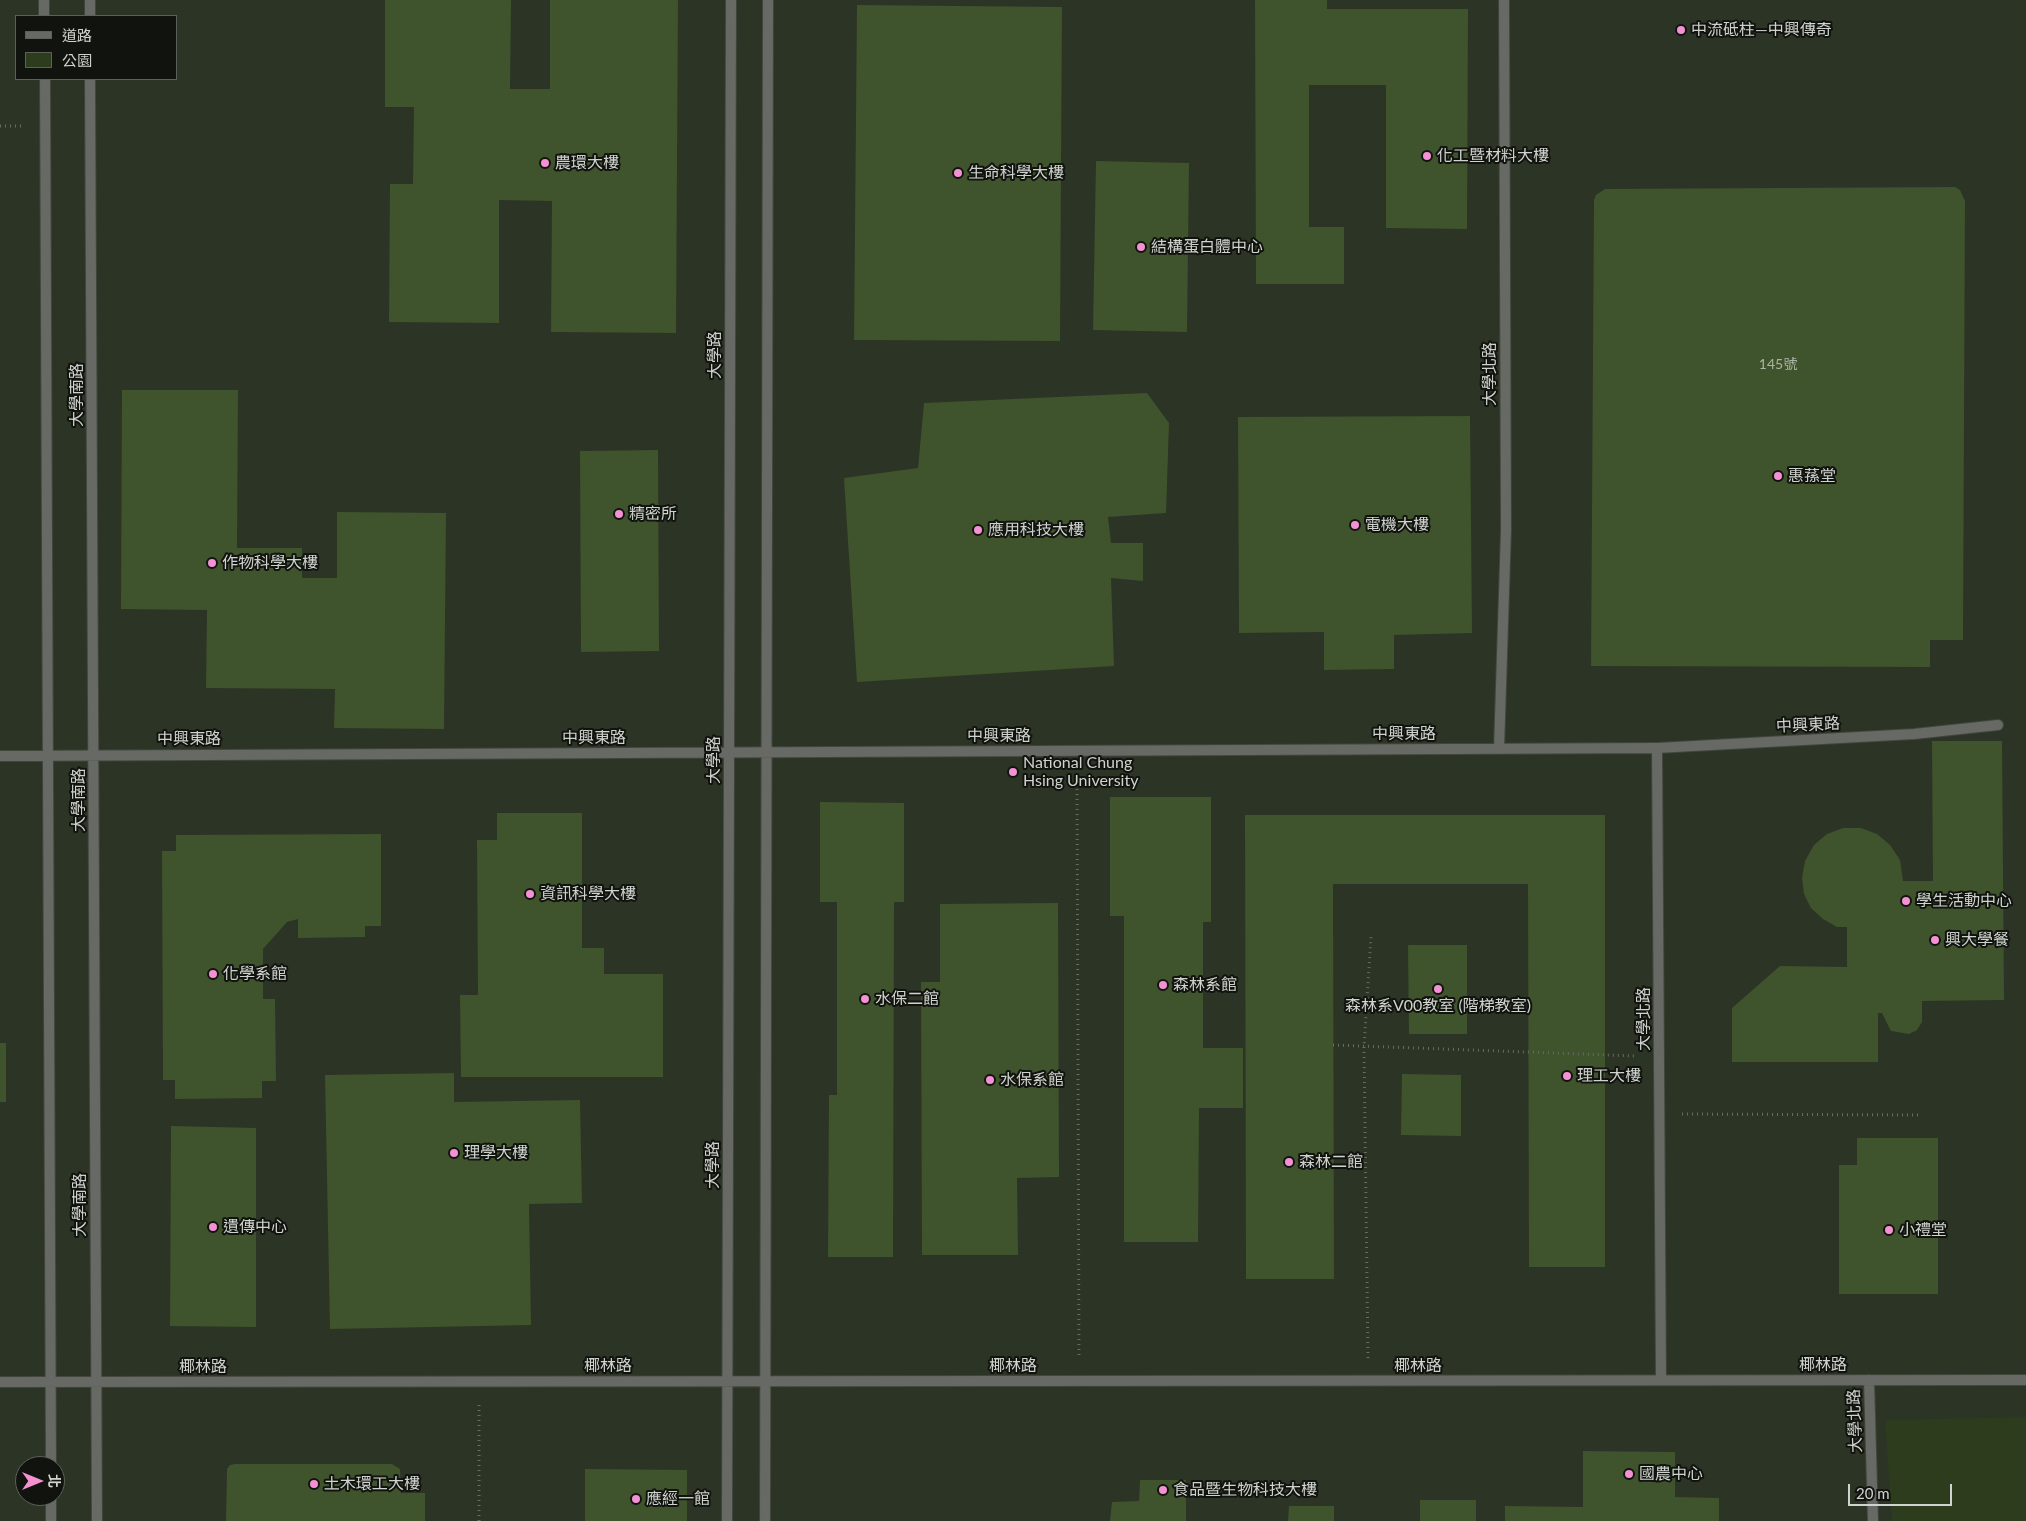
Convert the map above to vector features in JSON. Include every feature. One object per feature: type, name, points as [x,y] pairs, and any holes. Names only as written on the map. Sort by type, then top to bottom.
[{"type":"street","points":[[44,0],[44,15]]},
{"type":"street","points":[[90,0],[90,15]]},
{"type":"street","name":"大學路","points":[[727,1521],[731,0]]},
{"type":"street","points":[[765,1521],[768,0]]},
{"type":"street","name":"大學北路","points":[[1499,749],[1506,530],[1504,0]]},
{"type":"street","name":"大學南路","points":[[44,80],[51,1456]]},
{"type":"street","name":"大學南路","points":[[90,80],[97,1521]]},
{"type":"street","name":"中興東路","points":[[0,756],[1657,748],[1914,734],[1998,726]]},
{"type":"street","name":"大學北路","points":[[1657,748],[1661,1380]]},
{"type":"street","name":"大學北路","points":[[1869,1380],[1873,1521]]},
{"type":"street","name":"椰林路","points":[[0,1382],[2026,1380]]},
{"type":"street","points":[[51,1506],[51,1521]]},
{"type":"path","points":[[1077,751],[1080,1381]]},
{"type":"path","points":[[1369,1381],[1364,1047],[1371,937]]},
{"type":"path","points":[[1333,1045],[1659,1057]]},
{"type":"path","points":[[1659,1114],[1920,1115]]},
{"type":"path","points":[[479,1381],[479,1521]]},
{"type":"shaded area","name":"National Chung Hsing University","points":[[0,0],[2026,0],[2026,1521],[0,1521]]},
{"type":"green space","points":[[2026,1417],[2026,1521],[1892,1521],[1885,1420]]},
{"type":"building","name":"農環大樓","points":[[385,0],[511,0],[510,89],[550,89],[550,0],[678,0],[676,333],[551,332],[552,201],[499,200],[499,323],[389,322],[390,184],[413,184],[414,107],[385,107]]},
{"type":"building","name":"化工暨材料大樓","points":[[1255,0],[1327,0],[1327,9],[1468,9],[1467,229],[1386,228],[1386,85],[1309,85],[1309,227],[1344,227],[1344,284],[1256,284]]},
{"type":"building","name":"生命科學大樓","points":[[857,5],[1062,7],[1060,341],[854,340]]},
{"type":"building","name":"結構蛋白體中心","points":[[1096,161],[1189,163],[1187,332],[1093,330]]},
{"type":"building","name":"惠蓀堂","points":[[1955,187],[1960,190],[1965,201],[1963,640],[1930,640],[1930,667],[1591,666],[1594,200],[1596,195],[1605,189]]},
{"type":"building","name":"作物科學大樓","points":[[122,390],[238,390],[237,548],[302,548],[302,578],[337,578],[337,512],[446,513],[444,729],[334,728],[335,689],[206,688],[207,610],[121,609]]},
{"type":"building","name":"應用科技大樓","points":[[1147,393],[1169,423],[1166,513],[1108,517],[1111,543],[1143,543],[1143,581],[1111,578],[1114,666],[857,682],[844,478],[918,468],[924,403]]},
{"type":"building","name":"電機大樓","points":[[1470,416],[1472,633],[1394,635],[1394,669],[1324,670],[1324,632],[1239,633],[1238,417]]},
{"type":"building","name":"精密所","points":[[658,450],[659,651],[581,652],[580,451]]},
{"type":"building","name":"學生活動中心","points":[[1932,741],[2002,741],[2004,1000],[1922,1001],[1922,1022],[1917,1030],[1909,1034],[1891,1031],[1882,1013],[1878,1013],[1878,1062],[1732,1062],[1732,1008],[1780,966],[1847,967],[1847,927],[1837,927],[1823,919],[1811,908],[1804,894],[1802,878],[1805,861],[1814,845],[1827,834],[1843,828],[1861,828],[1877,834],[1890,845],[1900,860],[1903,881],[1933,881]]},
{"type":"building","name":"森林系館","points":[[1110,797],[1211,797],[1211,922],[1203,922],[1203,1048],[1243,1048],[1243,1108],[1199,1108],[1198,1242],[1124,1242],[1124,916],[1110,916]]},
{"type":"building","name":"水保二館","points":[[820,802],[904,803],[904,902],[894,902],[893,1257],[828,1257],[829,1095],[837,1095],[837,902],[820,902]]},
{"type":"building","name":"資訊科學大樓","points":[[497,813],[582,813],[582,948],[604,948],[604,974],[663,974],[663,1077],[461,1077],[460,995],[478,995],[477,840],[497,840]]},
{"type":"building","points":[[1245,815],[1605,815],[1605,1267],[1529,1267],[1528,884],[1333,884],[1334,1279],[1246,1279]]},
{"type":"building","name":"化學系館","points":[[381,834],[381,926],[365,926],[365,937],[298,938],[298,919],[287,922],[263,949],[263,999],[275,999],[276,1081],[262,1081],[262,1098],[175,1099],[175,1080],[163,1080],[162,851],[176,851],[176,835]]},
{"type":"building","name":"水保系館","points":[[1058,903],[1059,1177],[1017,1178],[1018,1255],[922,1255],[921,982],[940,982],[940,904]]},
{"type":"building","name":"森林系V00教室 (階梯教室)","points":[[1408,945],[1467,945],[1467,1034],[1409,1034]]},
{"type":"building","points":[[0,1043],[6,1043],[6,1102],[0,1102]]},
{"type":"building","name":"理學大樓","points":[[454,1073],[454,1102],[580,1100],[582,1203],[529,1204],[531,1325],[330,1329],[325,1075]]},
{"type":"building","points":[[1402,1074],[1461,1075],[1461,1136],[1401,1135]]},
{"type":"building","name":"遺傳中心","points":[[171,1126],[256,1128],[256,1327],[170,1326]]},
{"type":"building","name":"小禮堂","points":[[1857,1138],[1938,1138],[1938,1294],[1839,1294],[1839,1165],[1857,1165]]},
{"type":"building","name":"國農中心","points":[[1583,1451],[1675,1452],[1675,1497],[1719,1498],[1719,1521],[1505,1521],[1505,1506],[1583,1507]]},
{"type":"building","name":"土木環工大樓","points":[[392,1464],[400,1469],[401,1493],[425,1493],[425,1521],[226,1521],[227,1469],[230,1465]]},
{"type":"building","name":"應經一館","points":[[585,1469],[687,1470],[687,1521],[585,1521]]},
{"type":"building","name":"食品暨生物科技大樓","points":[[1140,1480],[1186,1480],[1186,1521],[1110,1521],[1112,1502],[1139,1501]]},
{"type":"building","points":[[1420,1500],[1476,1500],[1476,1521],[1420,1521]]},
{"type":"building","points":[[1289,1506],[1334,1506],[1334,1521],[1288,1521]]},
{"type":"place","name":"中流砥柱—中興傳奇","points":[[1681,30]]},
{"type":"place","name":"化工暨材料大樓","points":[[1427,156]]},
{"type":"place","name":"農環大樓","points":[[545,163]]},
{"type":"place","name":"生命科學大樓","points":[[958,173]]},
{"type":"place","name":"結構蛋白體中心","points":[[1141,247]]},
{"type":"place","name":"惠蓀堂","points":[[1778,476]]},
{"type":"place","name":"精密所","points":[[619,514]]},
{"type":"place","name":"電機大樓","points":[[1355,525]]},
{"type":"place","name":"應用科技大樓","points":[[978,530]]},
{"type":"place","name":"作物科學大樓","points":[[212,563]]},
{"type":"place","name":"National Chung Hsing University","points":[[1013,772]]},
{"type":"place","name":"資訊科學大樓","points":[[530,894]]},
{"type":"place","name":"學生活動中心","points":[[1906,901]]},
{"type":"place","name":"興大學餐","points":[[1935,940]]},
{"type":"place","name":"化學系館","points":[[213,974]]},
{"type":"place","name":"森林系館","points":[[1163,985]]},
{"type":"place","name":"森林系V00教室 (階梯教室)","points":[[1438,989]]},
{"type":"place","name":"水保二館","points":[[865,999]]},
{"type":"place","name":"理工大樓","points":[[1567,1076]]},
{"type":"place","name":"水保系館","points":[[990,1080]]},
{"type":"place","name":"理學大樓","points":[[454,1153]]},
{"type":"place","name":"森林二館","points":[[1289,1162]]},
{"type":"place","name":"遺傳中心","points":[[213,1227]]},
{"type":"place","name":"小禮堂","points":[[1889,1230]]},
{"type":"place","name":"國農中心","points":[[1629,1474]]},
{"type":"place","name":"土木環工大樓","points":[[314,1484]]},
{"type":"place","name":"食品暨生物科技大樓","points":[[1163,1490]]},
{"type":"place","name":"應經一館","points":[[636,1499]]}]
